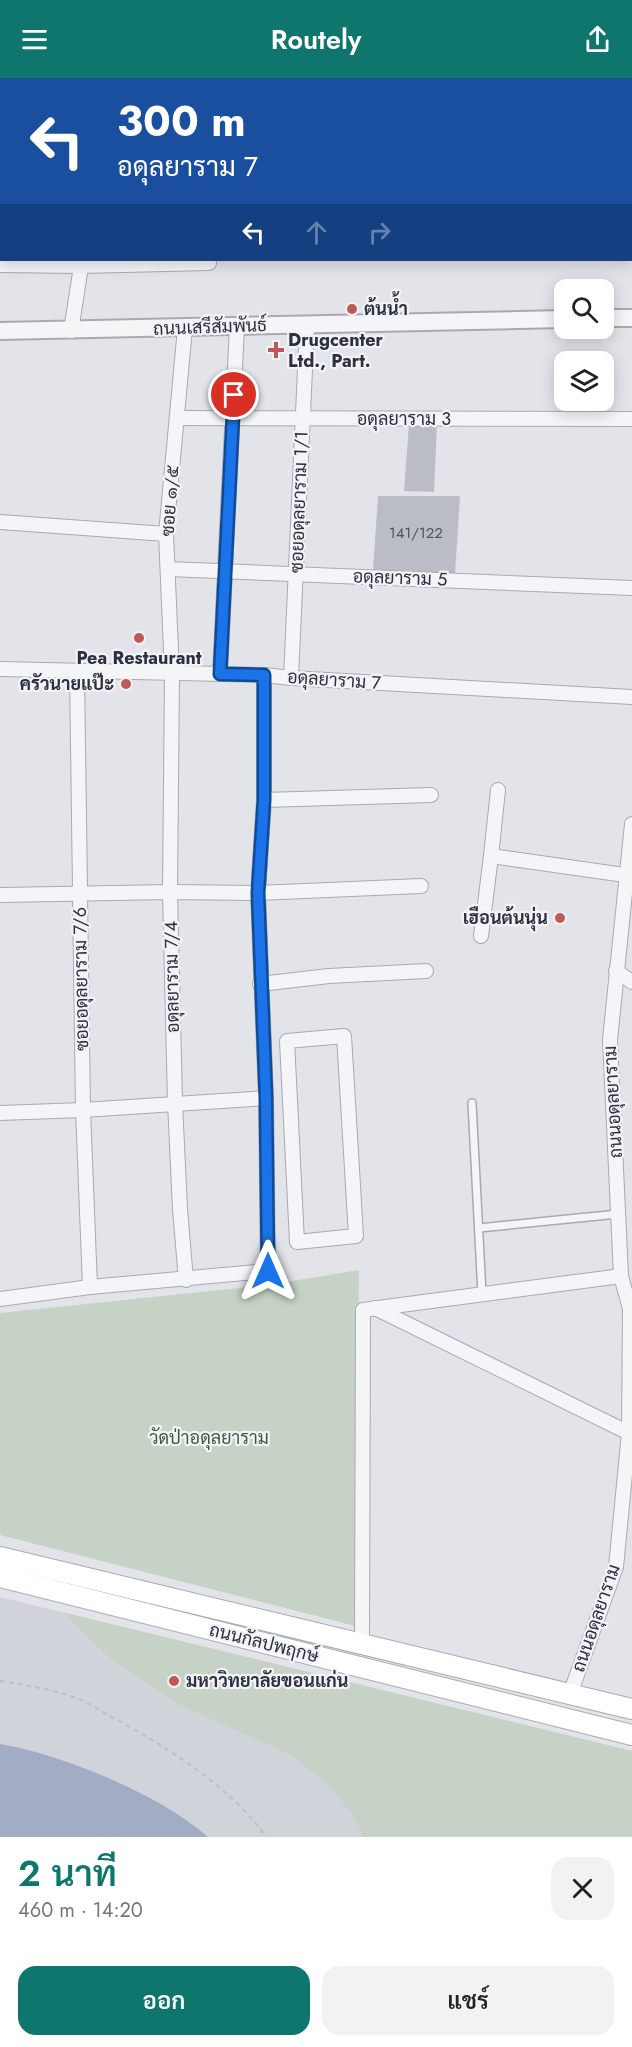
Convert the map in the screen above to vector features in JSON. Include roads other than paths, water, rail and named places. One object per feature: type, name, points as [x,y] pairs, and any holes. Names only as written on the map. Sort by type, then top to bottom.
[{"type":"main road","name":"ถนนกัลปพฤกษ์","points":[[0,1557],[632,1708]]},
{"type":"main road","name":"ถนนกัลปพฤกษ์","points":[[0,1577],[632,1735]]},
{"type":"main road","points":[[172,1620],[179,1599]]},
{"type":"street","points":[[71,331],[81,263]]},
{"type":"street","points":[[0,265],[209,263]]},
{"type":"street","points":[[614,318],[632,318]]},
{"type":"street","name":"ถนนเสรีสัมพันธ์","points":[[0,331],[554,319]]},
{"type":"street","name":"ซอยอดุลยาราม 1/1","points":[[291,678],[307,325]]},
{"type":"street","points":[[220,674],[237,326]]},
{"type":"street","name":"ซอย ๑/๕","points":[[172,674],[166,534],[185,328]]},
{"type":"street","name":"อดุลยาราม 3","points":[[177,418],[632,419]]},
{"type":"street","points":[[0,522],[166,534]]},
{"type":"street","name":"อดุลยาราม 5","points":[[168,569],[632,588]]},
{"type":"street","name":"อดุลยาราม 7","points":[[0,669],[264,675],[632,697]]},
{"type":"street","name":"ซอยอดุลยาราม 7/6","points":[[77,671],[83,1110],[90,1287]]},
{"type":"street","name":"อดุลยาราม 7/4","points":[[172,674],[170,892],[175,1102],[186,1280]]},
{"type":"street","points":[[0,1299],[90,1287],[268,1271],[266,1098],[258,893],[264,800],[264,675]]},
{"type":"street","points":[[481,936],[498,789]]},
{"type":"street","points":[[264,800],[430,795]]},
{"type":"street","name":"ถนนอดุลยาราม","points":[[570,1694],[616,1567],[628,1433],[631,1309],[621,1276],[610,1040],[616,971],[629,875],[632,824]]},
{"type":"street","points":[[491,856],[629,875]]},
{"type":"street","points":[[0,895],[258,893],[421,886]]},
{"type":"street","points":[[260,984],[329,976],[426,971]]},
{"type":"street","points":[[616,971],[632,982]]},
{"type":"street","points":[[344,1036],[356,1236],[297,1242],[292,1146],[287,1041],[344,1036]]},
{"type":"street","points":[[0,1113],[266,1098]]},
{"type":"street","points":[[267,1147],[292,1146]]},
{"type":"street","points":[[362,1645],[363,1310],[621,1276]]},
{"type":"street","points":[[375,1308],[628,1433]]},
{"type":"lane","points":[[472,1103],[482,1294]]},
{"type":"lane","points":[[479,1228],[618,1214]]},
{"type":"water","points":[[0,1744],[53,1757],[110,1778],[164,1806],[208,1837],[0,1837]]},
{"type":"place","name":"ต้นน้ำ","points":[[352,309]]},
{"type":"place","name":"Drugcenter Ltd., Part.","points":[[276,350]]},
{"type":"place","name":"Pea Restaurant","points":[[139,638]]},
{"type":"place","name":"ครัวนายแป๊ะ","points":[[126,684]]},
{"type":"place","name":"เฮือนต้นนุ่น","points":[[560,918]]},
{"type":"place","name":"มหาวิทยาลัยขอนแก่น","points":[[174,1681]]},
{"type":"park label","name":"วัดป่าอดุลยาราม","points":[[209,1438]]}]
